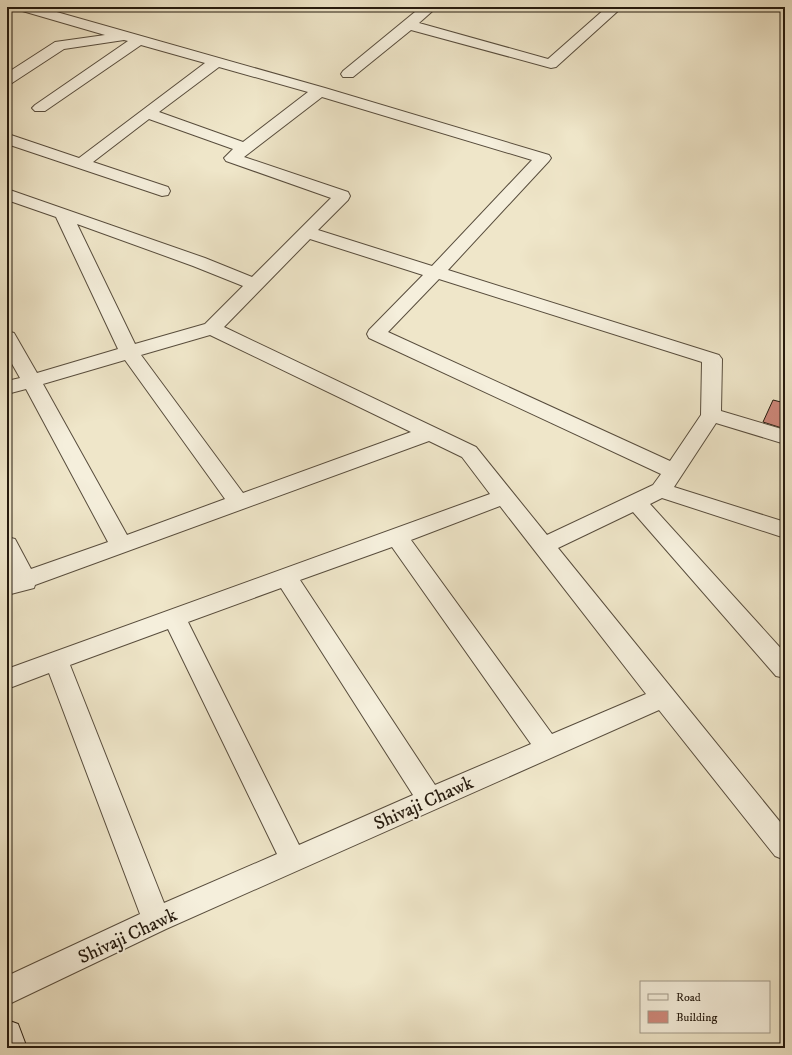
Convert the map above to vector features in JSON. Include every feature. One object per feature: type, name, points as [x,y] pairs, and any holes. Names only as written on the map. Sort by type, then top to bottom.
[{"type":"street","points":[[24,7],[320,91],[543,158],[376,334],[673,471]]},
{"type":"street","points":[[348,74],[407,24],[430,7]]},
{"type":"street","points":[[407,24],[551,64],[612,10],[601,7]]},
{"type":"street","points":[[7,80],[60,45],[133,38]]},
{"type":"street","points":[[40,108],[133,38]]},
{"type":"street","points":[[81,164],[216,62]]},
{"type":"street","points":[[7,388],[212,328],[342,196],[232,158],[320,91]]},
{"type":"street","points":[[147,113],[245,148]]},
{"type":"street","points":[[8,139],[162,191]]},
{"type":"street","points":[[7,194],[254,284]]},
{"type":"street","points":[[63,214],[129,352],[239,503]]},
{"type":"street","points":[[306,232],[712,359],[712,415],[661,490],[543,546]]},
{"type":"street","points":[[212,328],[469,452],[785,848]]},
{"type":"street","points":[[7,337],[122,546]]},
{"type":"street","points":[[712,415],[785,437]]},
{"type":"street","points":[[7,545],[16,585],[430,433]]},
{"type":"street","points":[[661,490],[785,530]]},
{"type":"street","points":[[7,679],[57,662],[286,576],[504,497]]},
{"type":"street","points":[[636,502],[785,670]]},
{"type":"street","points":[[396,536],[548,748]]},
{"type":"street","points":[[286,576],[430,799]]},
{"type":"street","points":[[174,618],[293,860]]},
{"type":"street","points":[[57,662],[156,920]]},
{"type":"street","name":"Shivaji Chawk","points":[[7,991],[156,920],[663,697]]},
{"type":"street","points":[[7,1034],[12,1048]]},
{"type":"building","points":[[773,400],[785,403],[785,429],[763,422]]}]
